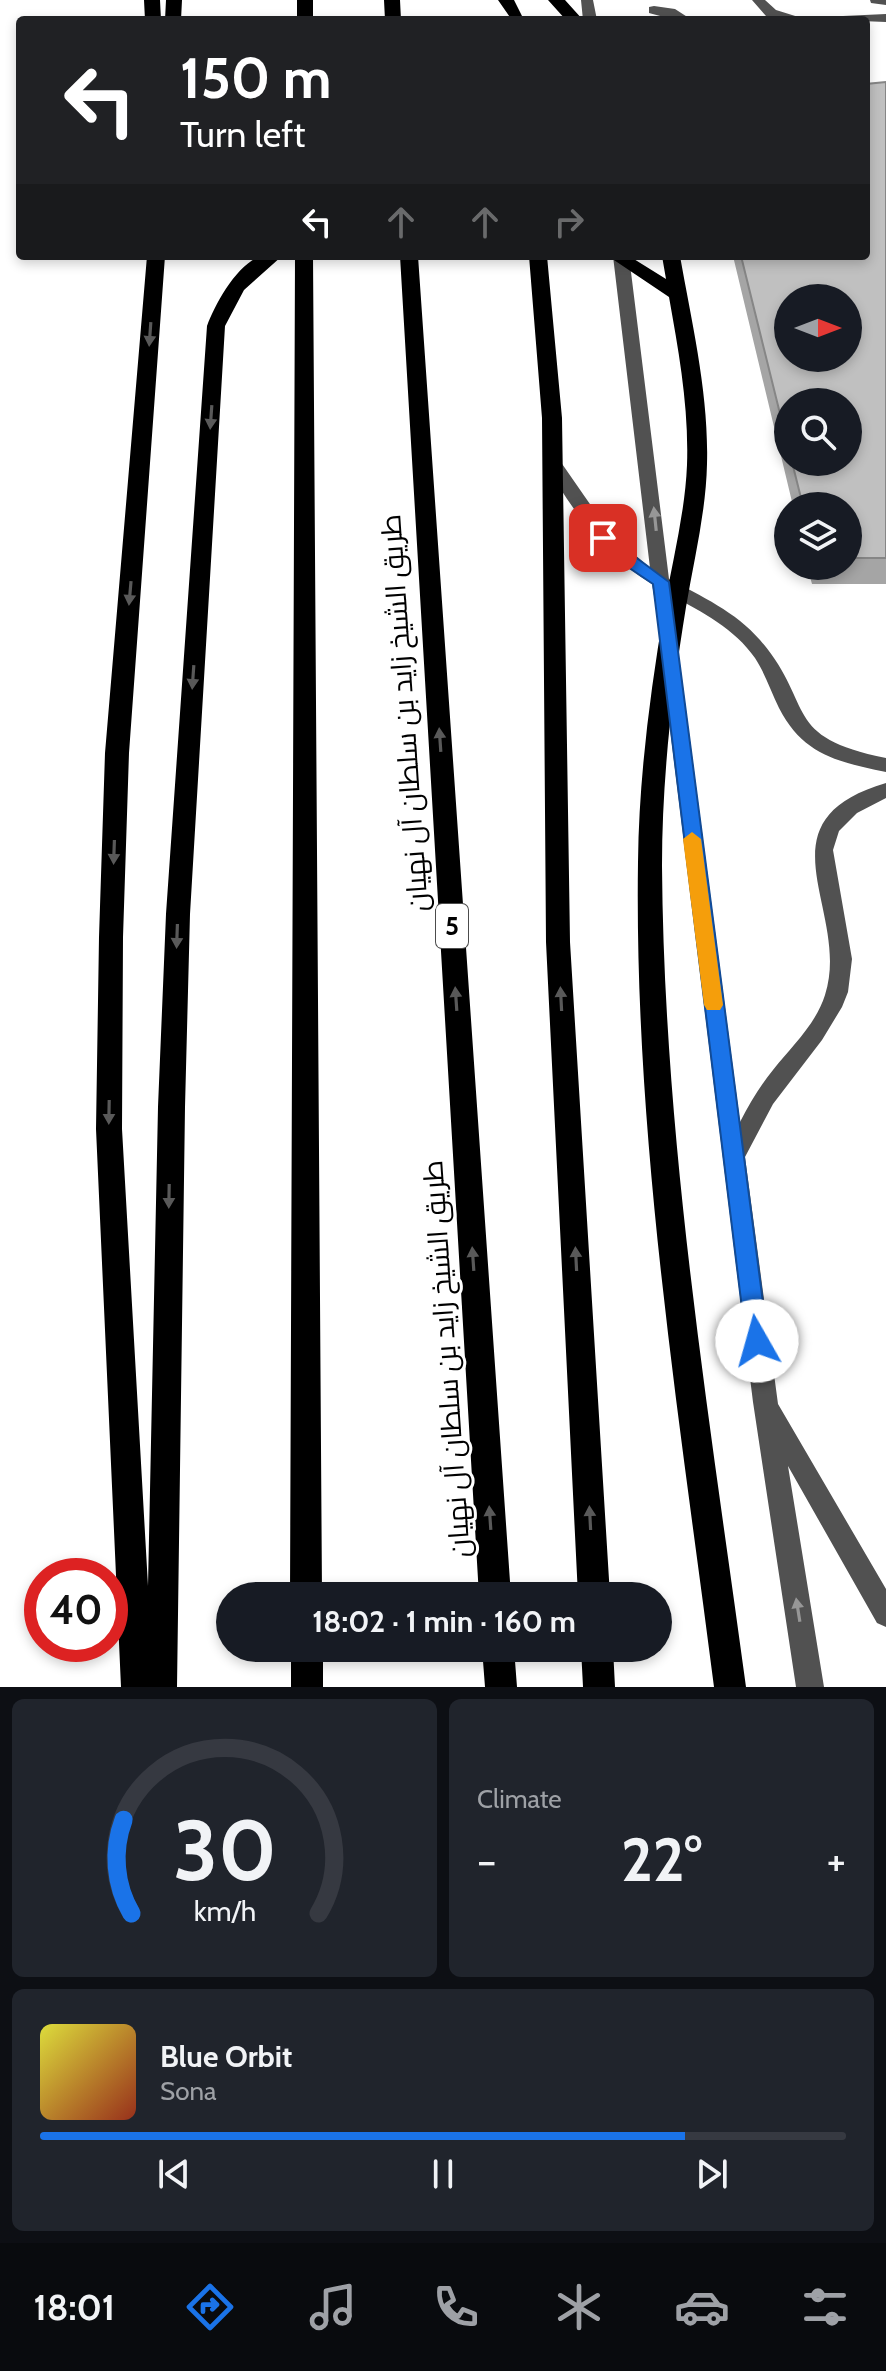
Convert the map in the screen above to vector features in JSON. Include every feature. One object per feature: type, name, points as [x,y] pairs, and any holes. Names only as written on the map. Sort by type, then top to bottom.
[{"type":"highway","points":[[556,0],[571,16]]},
{"type":"highway","points":[[137,1687],[109,1129],[111,937],[117,753],[156,260]]},
{"type":"highway","points":[[304,260],[306,1582]]},
{"type":"highway","name":"طريق الشيخ زايد بن سلطان آل نهيان","points":[[409,260],[494,1582]]},
{"type":"highway","points":[[538,260],[552,418],[558,942],[593,1582]]},
{"type":"highway","points":[[625,260],[678,295]]},
{"type":"highway","points":[[672,260],[693,384],[697,464],[660,701],[652,782],[650,932],[661,1141],[730,1687]]},
{"type":"highway","points":[[161,1687],[165,1350],[180,878],[216,326],[223,304],[235,286],[263,262]]},
{"type":"highway","points":[[307,1662],[307,1687]]},
{"type":"highway","points":[[499,1662],[501,1687]]},
{"type":"highway","points":[[598,1662],[599,1687]]},
{"type":"street","points":[[758,0],[771,13],[784,16]]},
{"type":"street","points":[[876,0],[886,1]]},
{"type":"street","points":[[654,10],[678,16]]},
{"type":"street","points":[[620,260],[765,1402],[810,1687]]},
{"type":"street","points":[[552,462],[588,521],[603,538],[622,555],[710,610],[751,641],[778,680],[791,716],[817,743],[848,756],[886,765]]},
{"type":"street","points":[[733,1158],[765,1098],[823,1022],[837,993],[842,956],[821,848],[828,826],[845,808],[886,790]]},
{"type":"street","points":[[765,1402],[886,1614]]},
{"type":"building","points":[[886,82],[886,558],[862,558],[862,492],[800,492],[796,476],[862,476],[862,388],[774,389],[742,260],[870,260],[870,84]]},
{"type":"slow traffic","points":[[692,839],[713,1005]]},
{"type":"route","points":[[603,538],[661,582],[757,1341]]}]
